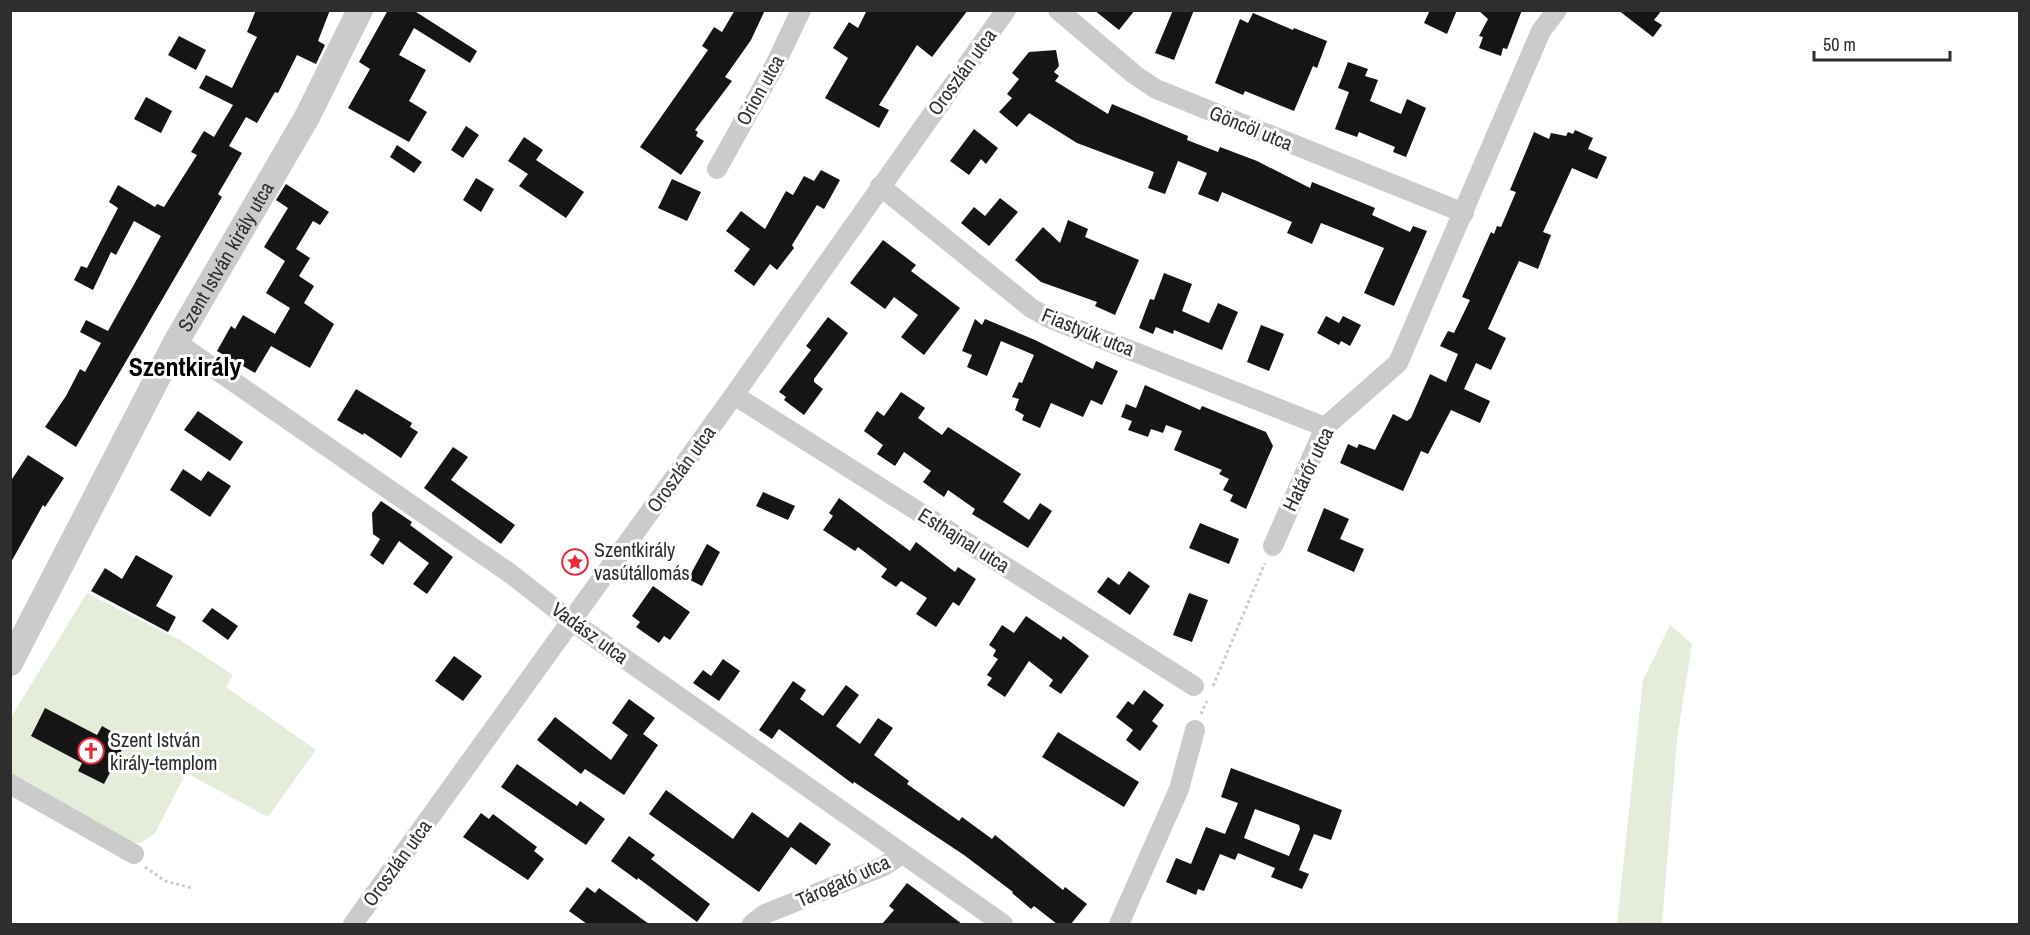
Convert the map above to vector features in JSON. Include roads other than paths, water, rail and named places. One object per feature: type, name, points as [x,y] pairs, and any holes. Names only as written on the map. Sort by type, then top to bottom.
[{"type":"street","name":"Szent István király utca","points":[[10,663],[176,342],[307,117],[360,10]]},
{"type":"street","name":"Orion utca","points":[[717,169],[775,65],[801,10]]},
{"type":"street","name":"Oroszlán utca","points":[[353,924],[734,395],[1006,10]]},
{"type":"street","name":"Göncöl utca","points":[[1058,10],[1135,75],[1156,89],[1464,213]]},
{"type":"street","name":"Határőr utca","points":[[1273,546],[1325,427],[1398,363],[1541,31],[1557,10]]},
{"type":"street","name":"Fiastyúk utca","points":[[880,186],[1030,308],[1051,319],[1325,427]]},
{"type":"street","name":"Vadász utca","points":[[176,342],[511,574],[571,621],[1003,924]]},
{"type":"street","name":"Esthajnal utca","points":[[734,395],[1194,686]]},
{"type":"street","points":[[1119,924],[1179,789],[1195,730]]},
{"type":"street","points":[[10,784],[134,854]]},
{"type":"street","name":"Tárogató utca","points":[[752,924],[765,914],[884,866],[902,854]]},
{"type":"place","name":"Szentkirály vasútállomás","points":[[575,562]]},
{"type":"place","name":"Szent István király-templom","points":[[91,751]]},
{"type":"district","name":"Szentkirály","points":[[185,367]]}]
